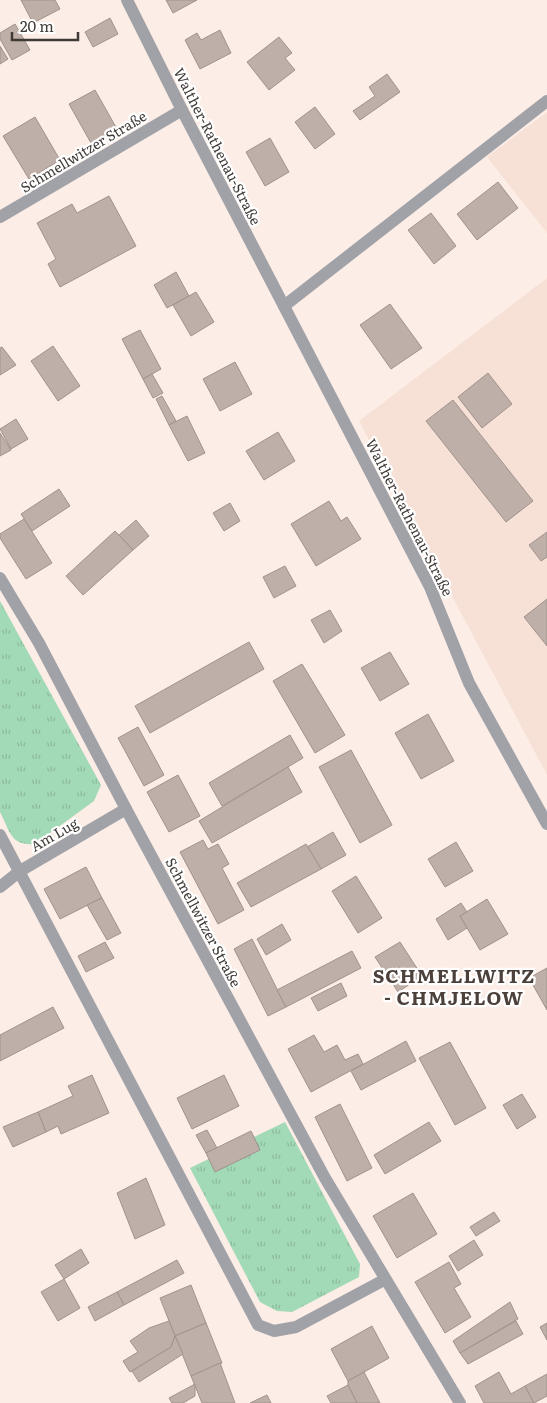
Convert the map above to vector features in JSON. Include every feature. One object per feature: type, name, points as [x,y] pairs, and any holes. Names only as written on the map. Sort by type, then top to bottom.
[{"type":"street","name":"Walther-Rathenau-Straße","points":[[127,0],[182,110],[430,587],[469,683],[547,824]]},
{"type":"street","points":[[284,306],[547,101]]},
{"type":"street","name":"Schmellwitzer Straße","points":[[0,217],[182,110]]},
{"type":"street","name":"Schmellwitzer Straße","points":[[0,578],[39,643],[126,809],[325,1178],[384,1280],[460,1403]]},
{"type":"street","name":"Am Lug","points":[[0,887],[20,872],[126,809]]},
{"type":"street","points":[[0,835],[258,1325],[274,1331],[296,1327],[384,1280]]},
{"type":"shaded area","points":[[547,112],[547,233],[487,157]]},
{"type":"shaded area","points":[[547,278],[547,775],[359,421]]},
{"type":"green space","points":[[0,601],[101,785],[94,801],[35,844],[20,843],[16,840],[9,831],[0,812]]},
{"type":"green space","points":[[285,1122],[360,1264],[359,1277],[292,1312],[277,1311],[260,1302],[190,1168]]},
{"type":"building","points":[[21,0],[55,0],[60,9],[33,23]]},
{"type":"building","points":[[166,0],[197,0],[173,13]]},
{"type":"building","points":[[110,18],[118,34],[93,47],[85,32]]},
{"type":"building","points":[[15,24],[30,50],[12,60],[0,39],[0,33]]},
{"type":"building","points":[[220,30],[231,53],[200,69],[185,40],[197,33],[201,40]]},
{"type":"building","points":[[279,37],[292,53],[285,58],[295,70],[269,90],[247,62]]},
{"type":"building","points":[[0,46],[8,59],[0,64]]},
{"type":"building","points":[[387,74],[400,92],[360,120],[353,111],[375,96],[369,87]]},
{"type":"building","points":[[95,90],[117,129],[91,143],[69,104]]},
{"type":"building","points":[[315,107],[335,134],[315,149],[295,122]]},
{"type":"building","points":[[35,117],[60,160],[29,179],[3,136]]},
{"type":"building","points":[[270,138],[289,172],[265,186],[246,152]]},
{"type":"building","points":[[498,182],[518,208],[477,240],[457,214]]},
{"type":"building","points":[[109,196],[136,246],[60,287],[48,264],[56,259],[37,223],[72,204],[77,213]]},
{"type":"building","points":[[431,213],[456,246],[434,264],[408,230]]},
{"type":"building","points":[[176,272],[189,296],[167,308],[154,285]]},
{"type":"building","points":[[196,292],[214,322],[191,336],[173,305]]},
{"type":"building","points":[[390,304],[422,348],[391,369],[360,325]]},
{"type":"building","points":[[140,330],[161,369],[143,379],[122,339]]},
{"type":"building","points":[[53,346],[80,386],[58,401],[31,361]]},
{"type":"building","points":[[2,347],[16,365],[0,375],[0,348]]},
{"type":"building","points":[[235,362],[252,394],[220,411],[203,379]]},
{"type":"building","points":[[488,373],[512,404],[482,428],[458,397]]},
{"type":"building","points":[[152,374],[163,393],[153,398],[143,379]]},
{"type":"building","points":[[162,396],[176,421],[169,425],[156,399]]},
{"type":"building","points":[[453,400],[533,501],[506,522],[426,421]]},
{"type":"building","points":[[187,416],[205,453],[188,461],[169,425]]},
{"type":"building","points":[[16,419],[28,439],[11,449],[0,429]]},
{"type":"building","points":[[278,432],[295,461],[264,480],[246,451]]},
{"type":"building","points":[[0,433],[11,450],[0,456]]},
{"type":"building","points":[[59,489],[70,506],[32,531],[21,514]]},
{"type":"building","points":[[329,501],[341,521],[347,517],[361,539],[316,566],[291,524]]},
{"type":"building","points":[[230,503],[240,521],[224,531],[213,513]]},
{"type":"building","points":[[24,519],[52,563],[26,579],[0,538],[0,534]]},
{"type":"building","points":[[136,520],[149,536],[133,550],[119,535]]},
{"type":"building","points":[[115,531],[133,550],[83,595],[66,576]]},
{"type":"building","points":[[547,532],[547,557],[541,561],[529,545]]},
{"type":"building","points":[[285,566],[296,586],[274,598],[263,577]]},
{"type":"building","points":[[547,599],[547,646],[524,617]]},
{"type":"building","points":[[330,610],[342,631],[324,643],[311,620]]},
{"type":"building","points":[[249,642],[264,669],[150,733],[135,706]]},
{"type":"building","points":[[390,652],[409,684],[380,701],[361,668]]},
{"type":"building","points":[[302,664],[345,735],[315,753],[273,681]]},
{"type":"building","points":[[428,714],[454,761],[421,779],[395,733]]},
{"type":"building","points":[[138,727],[164,775],[144,786],[118,738]]},
{"type":"building","points":[[290,735],[303,758],[222,806],[209,783]]},
{"type":"building","points":[[351,750],[392,825],[360,843],[319,767]]},
{"type":"building","points":[[288,767],[302,792],[212,843],[199,821]]},
{"type":"building","points":[[178,775],[200,816],[169,832],[147,792]]},
{"type":"building","points":[[333,832],[346,855],[321,869],[307,847]]},
{"type":"building","points":[[203,840],[208,849],[218,844],[229,864],[222,868],[244,910],[218,924],[180,852]]},
{"type":"building","points":[[456,842],[473,871],[445,887],[428,859]]},
{"type":"building","points":[[306,844],[321,869],[251,907],[237,883]]},
{"type":"building","points":[[86,867],[102,898],[60,919],[44,889]]},
{"type":"building","points":[[356,876],[382,918],[358,933],[332,891]]},
{"type":"building","points":[[102,898],[121,933],[107,940],[87,905]]},
{"type":"building","points":[[487,899],[508,934],[480,950],[460,916]]},
{"type":"building","points":[[461,903],[467,912],[460,916],[467,928],[448,940],[436,919]]},
{"type":"building","points":[[282,924],[291,940],[266,955],[257,939]]},
{"type":"building","points":[[252,939],[286,1007],[268,1016],[234,949]]},
{"type":"building","points":[[105,942],[114,958],[86,972],[78,956]]},
{"type":"building","points":[[400,942],[422,976],[398,992],[375,957]]},
{"type":"building","points":[[352,951],[361,968],[286,1007],[277,990]]},
{"type":"building","points":[[547,968],[547,1010],[529,978]]},
{"type":"building","points":[[341,983],[347,996],[318,1011],[311,998]]},
{"type":"building","points":[[53,1007],[64,1028],[0,1061],[0,1035]]},
{"type":"building","points":[[314,1035],[324,1052],[337,1045],[345,1060],[358,1054],[363,1064],[311,1092],[288,1049]]},
{"type":"building","points":[[406,1041],[416,1061],[361,1090],[351,1071]]},
{"type":"building","points":[[450,1042],[486,1108],[455,1125],[419,1058]]},
{"type":"building","points":[[92,1075],[109,1113],[61,1134],[58,1126],[46,1132],[38,1112],[73,1096],[68,1086]]},
{"type":"building","points":[[224,1075],[239,1106],[192,1129],[177,1098]]},
{"type":"building","points":[[522,1094],[536,1117],[517,1129],[503,1105]]},
{"type":"building","points":[[340,1104],[372,1168],[347,1181],[315,1117]]},
{"type":"building","points":[[38,1112],[46,1132],[13,1147],[3,1127]]},
{"type":"building","points":[[429,1122],[441,1141],[385,1174],[374,1155]]},
{"type":"building","points":[[207,1130],[217,1148],[206,1153],[196,1135]]},
{"type":"building","points":[[251,1131],[260,1150],[215,1172],[206,1153]]},
{"type":"building","points":[[146,1178],[165,1225],[135,1239],[117,1193]]},
{"type":"building","points":[[413,1193],[437,1234],[397,1258],[373,1216]]},
{"type":"building","points":[[494,1212],[500,1221],[476,1236],[470,1227]]},
{"type":"building","points":[[474,1240],[483,1255],[458,1271],[449,1256]]},
{"type":"building","points":[[81,1249],[89,1263],[64,1279],[55,1265]]},
{"type":"building","points":[[177,1260],[184,1273],[124,1305],[117,1292]]},
{"type":"building","points":[[449,1262],[461,1284],[454,1288],[471,1317],[445,1333],[415,1282]]},
{"type":"building","points":[[64,1279],[80,1308],[58,1321],[41,1292]]},
{"type":"building","points":[[191,1285],[206,1323],[175,1336],[160,1298]]},
{"type":"building","points":[[117,1292],[124,1305],[95,1321],[88,1307]]},
{"type":"building","points":[[510,1302],[518,1319],[460,1353],[453,1341]]},
{"type":"building","points":[[169,1321],[175,1336],[171,1347],[130,1372],[123,1361],[138,1352],[130,1341],[149,1328]]},
{"type":"building","points":[[516,1321],[523,1334],[468,1364],[460,1353]]},
{"type":"building","points":[[206,1323],[222,1363],[191,1376],[175,1336]]},
{"type":"building","points":[[547,1323],[547,1340],[540,1327]]},
{"type":"building","points":[[372,1326],[389,1358],[348,1381],[331,1349]]},
{"type":"building","points":[[175,1336],[183,1354],[139,1382],[132,1371],[171,1347]]},
{"type":"building","points":[[220,1363],[235,1403],[202,1403],[191,1376]]},
{"type":"building","points":[[364,1372],[380,1403],[357,1403],[348,1385],[348,1381]]},
{"type":"building","points":[[499,1372],[511,1394],[525,1386],[534,1403],[484,1403],[475,1386]]},
{"type":"building","points":[[547,1374],[547,1396],[534,1403],[525,1386]]},
{"type":"building","points":[[195,1384],[195,1396],[183,1403],[172,1403],[169,1398]]},
{"type":"building","points":[[348,1385],[357,1403],[331,1403],[327,1396]]},
{"type":"building","points":[[267,1395],[271,1403],[250,1403]]},
{"type":"district","name":"SCHMELLWITZ - CHMJELOW","points":[[454,986]]}]
